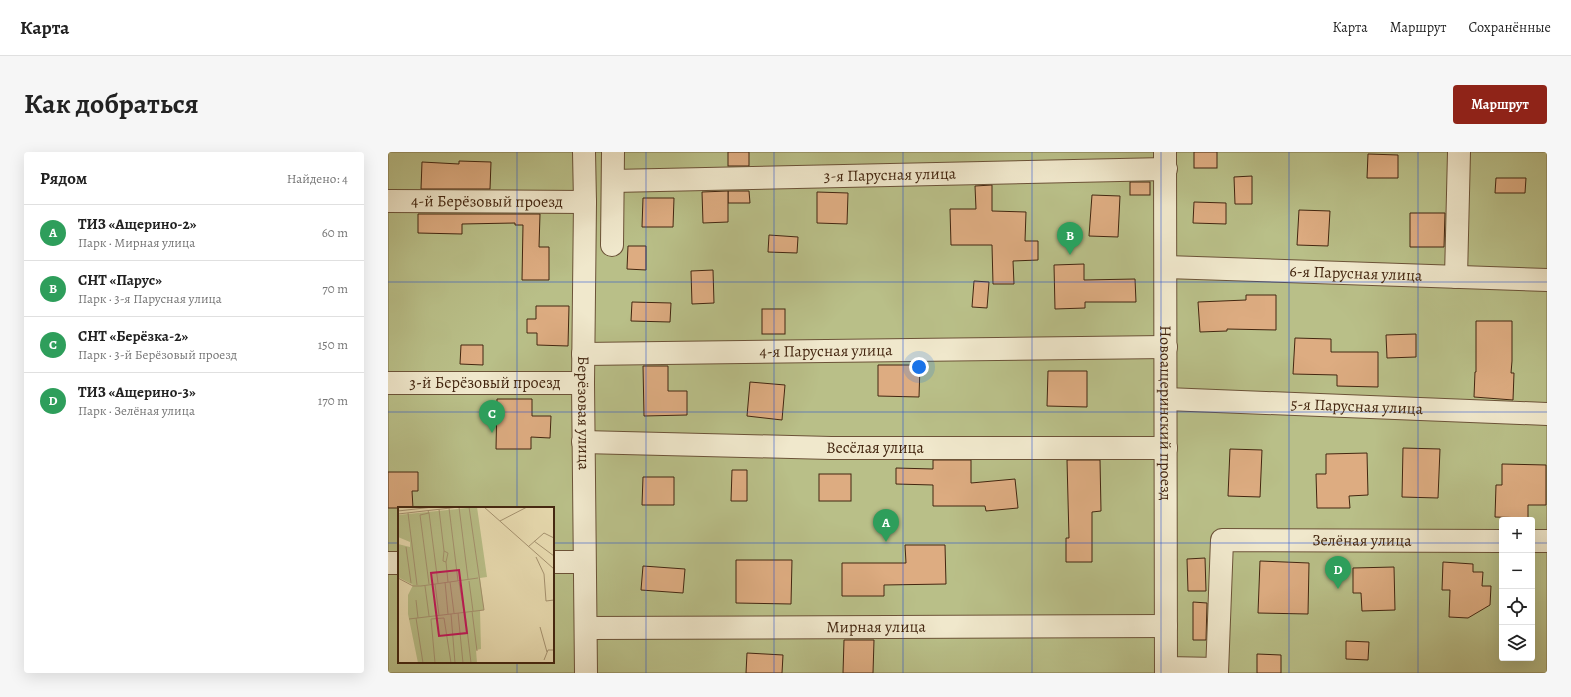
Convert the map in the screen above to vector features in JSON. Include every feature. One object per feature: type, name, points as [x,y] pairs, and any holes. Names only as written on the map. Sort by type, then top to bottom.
[{"type":"street","name":"Берёзовая улица","points":[[584,152],[583,442],[586,673]]},
{"type":"street","points":[[612,245],[614,181],[613,152]]},
{"type":"street","points":[[1456,277],[1459,152]]},
{"type":"street","name":"3-я Парусная улица","points":[[614,181],[1166,161]]},
{"type":"street","name":"Новоащеринский проезд","points":[[1166,161],[1166,671]]},
{"type":"street","name":"4-й Берёзовый проезд","points":[[388,201],[585,202]]},
{"type":"street","name":"6-я Парусная улица","points":[[1166,267],[1547,280]]},
{"type":"street","name":"4-я Парусная улица","points":[[583,354],[1166,347]]},
{"type":"street","name":"3-й Берёзовый проезд","points":[[388,383],[583,383]]},
{"type":"street","name":"5-я Парусная улица","points":[[1166,399],[1547,414]]},
{"type":"street","name":"Весёлая улица","points":[[583,442],[832,448],[1166,448]]},
{"type":"street","name":"Зелёная улица","points":[[1217,671],[1222,540],[1499,541]]},
{"type":"street","points":[[1535,541],[1547,541]]},
{"type":"street","points":[[554,562],[584,562]]},
{"type":"street","name":"Мирная улица","points":[[586,628],[1166,626]]},
{"type":"street","points":[[1166,671],[1217,671]]},
{"type":"green space","points":[[388,152],[1547,152],[1547,673],[388,673]]},
{"type":"building","points":[[728,152],[749,152],[749,166],[728,166]]},
{"type":"building","points":[[1194,152],[1217,152],[1217,168],[1194,168]]},
{"type":"building","points":[[1368,154],[1398,155],[1398,178],[1367,178]]},
{"type":"building","points":[[459,161],[491,162],[490,189],[421,189],[422,162],[459,164]]},
{"type":"building","points":[[1252,176],[1252,204],[1235,204],[1234,177]]},
{"type":"building","points":[[1496,178],[1526,178],[1525,193],[1495,193]]},
{"type":"building","points":[[1130,182],[1150,182],[1150,195],[1130,195]]},
{"type":"building","points":[[992,185],[992,211],[1026,212],[1025,241],[1038,241],[1038,260],[1013,261],[1014,284],[993,284],[992,245],[951,245],[950,209],[976,209],[975,186]]},
{"type":"building","points":[[728,191],[749,191],[750,203],[728,203]]},
{"type":"building","points":[[728,191],[728,222],[703,223],[702,192]]},
{"type":"building","points":[[817,192],[848,193],[847,224],[817,223]]},
{"type":"building","points":[[1092,195],[1120,196],[1118,237],[1089,236]]},
{"type":"building","points":[[643,198],[674,198],[673,227],[642,227]]},
{"type":"building","points":[[1194,202],[1226,203],[1226,224],[1193,223]]},
{"type":"building","points":[[1299,210],[1330,211],[1328,246],[1297,245]]},
{"type":"building","points":[[1410,213],[1445,213],[1444,247],[1410,247]]},
{"type":"building","points":[[418,214],[540,214],[539,247],[549,247],[549,280],[522,280],[523,225],[515,225],[515,223],[462,224],[462,234],[418,233]]},
{"type":"building","points":[[769,235],[798,237],[797,253],[768,252]]},
{"type":"building","points":[[628,246],[646,246],[646,270],[627,269]]},
{"type":"building","points":[[1084,264],[1084,280],[1135,279],[1136,302],[1085,302],[1085,308],[1055,309],[1054,265]]},
{"type":"building","points":[[713,270],[714,303],[692,304],[691,271]]},
{"type":"building","points":[[974,281],[989,282],[987,308],[972,307]]},
{"type":"building","points":[[1246,295],[1276,295],[1276,330],[1227,329],[1227,331],[1200,332],[1198,302],[1246,300]]},
{"type":"building","points":[[632,302],[671,303],[670,322],[631,321]]},
{"type":"building","points":[[536,306],[569,306],[568,346],[537,345],[537,333],[527,333],[527,319],[536,319]]},
{"type":"building","points":[[762,309],[785,309],[785,334],[762,334]]},
{"type":"building","points":[[1476,321],[1512,321],[1511,373],[1514,373],[1513,400],[1474,397],[1476,372]]},
{"type":"building","points":[[1416,334],[1416,357],[1387,358],[1386,335]]},
{"type":"building","points":[[1295,338],[1331,339],[1331,352],[1378,352],[1378,387],[1337,386],[1337,375],[1293,374]]},
{"type":"building","points":[[461,345],[483,345],[483,365],[460,364]]},
{"type":"building","points":[[878,365],[920,365],[919,397],[878,396]]},
{"type":"building","points":[[643,366],[668,366],[668,391],[687,391],[687,415],[644,416]]},
{"type":"building","points":[[1048,371],[1087,371],[1087,407],[1047,406]]},
{"type":"building","points":[[750,382],[785,385],[782,420],[747,416]]},
{"type":"building","points":[[497,399],[532,399],[532,416],[551,416],[550,438],[531,437],[531,449],[496,449]]},
{"type":"building","points":[[1403,448],[1440,449],[1438,498],[1402,497]]},
{"type":"building","points":[[1230,449],[1262,450],[1260,497],[1228,496]]},
{"type":"building","points":[[1367,453],[1368,495],[1349,496],[1350,508],[1317,508],[1316,474],[1326,474],[1326,454]]},
{"type":"building","points":[[933,460],[971,460],[971,483],[1015,479],[1018,508],[986,511],[985,506],[933,506],[933,485],[896,484],[896,468],[933,469]]},
{"type":"building","points":[[1067,460],[1100,460],[1101,511],[1092,512],[1092,562],[1066,562],[1066,538],[1069,538]]},
{"type":"building","points":[[1502,464],[1546,465],[1546,505],[1528,505],[1528,517],[1495,517],[1496,485],[1502,485]]},
{"type":"building","points":[[732,470],[747,470],[747,501],[731,501]]},
{"type":"building","points":[[388,472],[418,472],[418,491],[412,491],[413,507],[388,508]]},
{"type":"building","points":[[819,474],[851,474],[851,501],[819,501]]},
{"type":"building","points":[[643,477],[674,477],[674,505],[642,505]]},
{"type":"building","points":[[905,545],[945,545],[946,584],[884,585],[884,596],[842,596],[842,563],[906,563]]},
{"type":"building","points":[[1205,558],[1206,591],[1188,591],[1187,559]]},
{"type":"building","points":[[736,560],[792,560],[791,604],[736,603]]},
{"type":"building","points":[[1260,561],[1309,563],[1308,614],[1258,613]]},
{"type":"building","points":[[1443,562],[1473,564],[1473,572],[1483,572],[1482,586],[1491,586],[1490,605],[1468,618],[1449,617],[1450,590],[1442,590]]},
{"type":"building","points":[[643,566],[685,569],[683,593],[641,590]]},
{"type":"building","points":[[1394,567],[1395,610],[1362,611],[1361,593],[1353,593],[1353,568]]},
{"type":"building","points":[[1193,602],[1207,603],[1206,640],[1193,640]]},
{"type":"building","points":[[844,640],[874,640],[873,673],[843,673]]},
{"type":"building","points":[[1346,641],[1369,642],[1368,660],[1346,659]]},
{"type":"building","points":[[747,653],[783,655],[782,673],[746,673]]},
{"type":"building","points":[[1257,654],[1281,655],[1281,673],[1257,673]]},
{"type":"place","name":"СНТ «Парус»","points":[[1070,255]]},
{"type":"place","name":"СНТ «Берёзка-2»","points":[[492,433]]},
{"type":"place","name":"ТИЗ «Ащерино-2»","points":[[886,542]]},
{"type":"place","name":"ТИЗ «Ащерино-3»","points":[[1338,589]]}]
